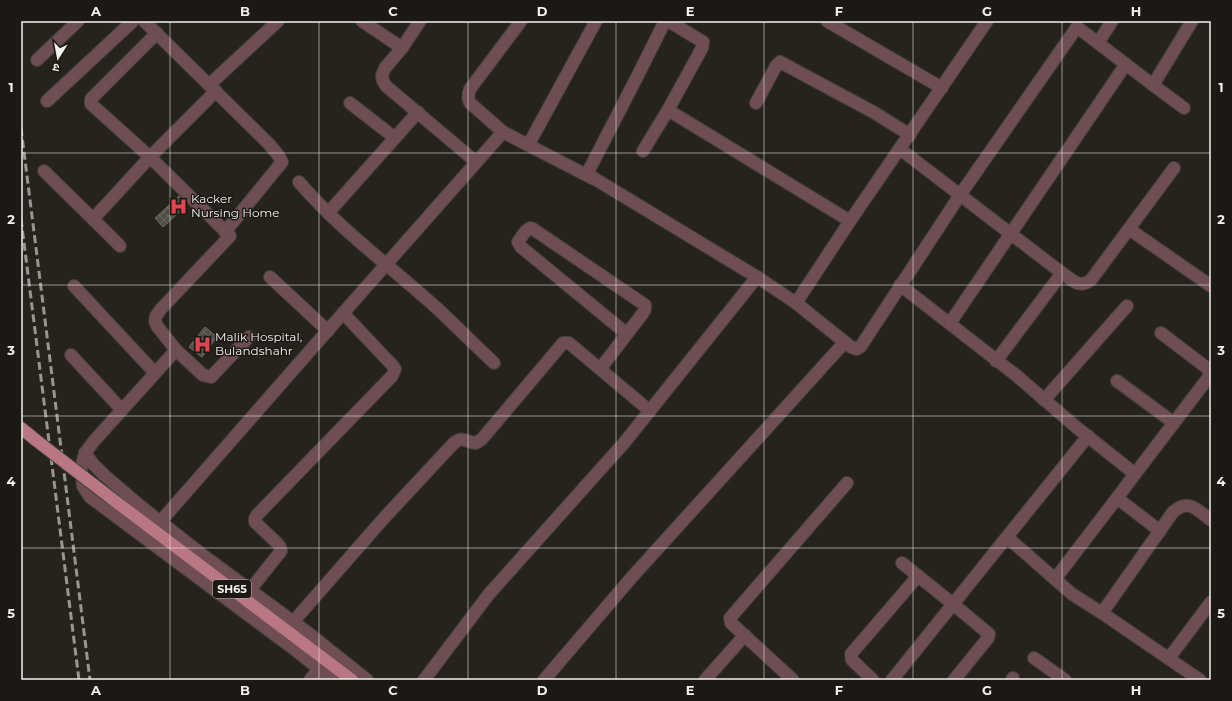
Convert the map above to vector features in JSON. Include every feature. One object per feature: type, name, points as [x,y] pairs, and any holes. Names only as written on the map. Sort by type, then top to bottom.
[{"type":"main road","name":"SH65","points":[[21,428],[352,680]]},
{"type":"street","points":[[37,60],[78,21]]},
{"type":"street","points":[[47,101],[133,21]]},
{"type":"street","points":[[144,21],[270,144],[282,162],[225,232]]},
{"type":"street","points":[[93,219],[212,88],[278,21]]},
{"type":"street","points":[[362,21],[402,48]]},
{"type":"street","points":[[420,21],[402,48],[385,68],[382,75],[383,81],[386,86],[476,162]]},
{"type":"street","points":[[521,21],[470,89],[468,99],[470,103],[503,132],[595,179]]},
{"type":"street","points":[[526,144],[528,144],[531,140],[596,21]]},
{"type":"street","points":[[827,21],[942,88]]},
{"type":"street","points":[[796,303],[850,221],[987,21]]},
{"type":"street","points":[[1098,43],[1112,21]]},
{"type":"street","points":[[1153,85],[1192,21]]},
{"type":"street","points":[[643,151],[668,110],[703,45],[703,42],[670,22],[666,22],[663,25],[588,174],[796,303],[844,343],[854,349],[857,349],[1073,24],[1184,108]]},
{"type":"street","points":[[157,33],[93,96],[91,104],[150,157],[230,236],[161,309],[156,316],[155,321],[157,326],[176,350],[203,375],[211,377],[249,337]]},
{"type":"street","points":[[756,103],[776,66],[780,62],[875,113],[910,134]]},
{"type":"street","points":[[950,323],[1126,64]]},
{"type":"street","points":[[350,103],[395,138]]},
{"type":"street","points":[[668,110],[850,221]]},
{"type":"street","points":[[328,214],[418,112]]},
{"type":"street","points":[[160,522],[385,264],[503,132]]},
{"type":"street","points":[[900,148],[1062,273],[1077,283],[1082,284],[1091,280],[1174,168]]},
{"type":"street","points":[[44,172],[120,246]]},
{"type":"street","points":[[299,182],[328,214],[440,312],[494,363]]},
{"type":"street","points":[[600,369],[627,334],[643,313],[645,305],[533,229],[527,229],[518,242],[521,247],[627,334]]},
{"type":"street","points":[[1129,229],[1211,286]]},
{"type":"street","points":[[996,361],[1062,273]]},
{"type":"street","points":[[270,277],[328,331]]},
{"type":"street","points":[[424,680],[477,609],[599,472],[757,278]]},
{"type":"street","points":[[900,285],[950,323],[1135,474]]},
{"type":"street","points":[[74,286],[155,373]]},
{"type":"street","points":[[1044,400],[1127,306]]},
{"type":"street","points":[[250,590],[281,551],[278,544],[255,522],[255,519],[382,387],[394,372],[393,366],[343,313]]},
{"type":"street","points":[[1055,579],[1210,375],[1207,368],[1161,333]]},
{"type":"street","points":[[294,622],[384,518],[453,444],[463,439],[476,443],[482,439],[563,343],[570,343],[650,411]]},
{"type":"street","points":[[544,680],[632,578],[844,343]]},
{"type":"street","points":[[176,350],[94,441],[85,453],[81,469],[83,486],[90,497],[294,648],[333,680]]},
{"type":"street","points":[[71,354],[122,410]]},
{"type":"street","points":[[1117,381],[1174,423]]},
{"type":"street","points":[[892,680],[1088,436]]},
{"type":"street","points":[[85,453],[104,475],[160,522],[294,622],[367,680]]},
{"type":"street","points":[[793,680],[731,623],[730,618],[847,483]]},
{"type":"street","points":[[1117,498],[1160,531]]},
{"type":"street","points":[[1102,613],[1173,512],[1180,506],[1192,506],[1211,520]]},
{"type":"street","points":[[1007,537],[1072,594],[1200,680]]},
{"type":"street","points":[[902,563],[987,632],[989,636],[954,680]]},
{"type":"street","points":[[873,680],[852,660],[851,654],[918,576]]},
{"type":"street","points":[[1169,658],[1211,602]]},
{"type":"street","points":[[705,680],[745,635]]},
{"type":"street","points":[[1034,658],[1065,680]]},
{"type":"street","points":[[310,680],[319,669]]},
{"type":"building","points":[[179,196],[187,205],[163,227],[155,218]]},
{"type":"building","points":[[205,327],[217,337],[202,357],[189,347]]},
{"type":"railway","points":[[21,128],[90,680]]},
{"type":"railway","points":[[21,219],[79,680]]},
{"type":"place","name":"Kacker Nursing Home","points":[[178,206]]},
{"type":"place","name":"Malik Hospital, Bulandshahr","points":[[202,344]]}]
